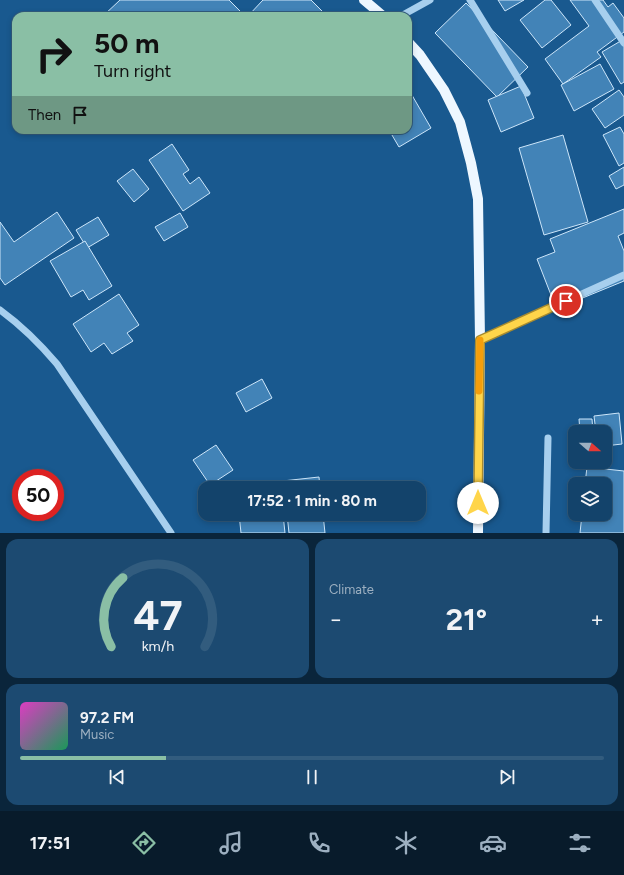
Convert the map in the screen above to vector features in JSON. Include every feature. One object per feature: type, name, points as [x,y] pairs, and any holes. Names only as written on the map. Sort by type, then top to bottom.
[{"type":"main road","points":[[364,0],[378,12]]},
{"type":"main road","points":[[412,46],[420,55],[444,90],[460,122],[472,163],[478,199],[480,340],[478,533]]},
{"type":"street","points":[[408,12],[430,0]]},
{"type":"street","points":[[470,0],[527,93]]},
{"type":"street","points":[[594,0],[624,43]]},
{"type":"street","points":[[480,340],[624,275]]},
{"type":"street","points":[[0,310],[16,321],[38,342],[57,364],[171,533]]},
{"type":"street","points":[[546,533],[548,438]]},
{"type":"building","points":[[120,0],[229,0],[241,12],[107,12]]},
{"type":"building","points":[[263,0],[311,0],[323,12],[252,12]]},
{"type":"building","points":[[498,0],[524,0],[505,11]]},
{"type":"building","points":[[545,0],[551,0],[571,25],[542,48],[520,20]]},
{"type":"building","points":[[570,0],[603,0],[608,7],[613,3],[624,18],[624,32],[597,52],[601,57],[563,84],[545,59],[589,26]]},
{"type":"building","points":[[466,3],[528,67],[497,97],[435,33]]},
{"type":"building","points":[[624,39],[624,82],[621,84],[602,52]]},
{"type":"building","points":[[600,64],[614,89],[574,111],[561,85]]},
{"type":"building","points":[[521,86],[534,118],[501,132],[488,100]]},
{"type":"building","points":[[619,90],[624,97],[624,115],[605,128],[592,109]]},
{"type":"building","points":[[412,95],[431,128],[399,147],[391,134],[412,134]]},
{"type":"building","points":[[620,127],[624,134],[624,163],[619,166],[603,135]]},
{"type":"building","points":[[563,135],[588,222],[544,235],[519,148]]},
{"type":"building","points":[[172,144],[189,170],[183,174],[190,184],[199,177],[210,193],[183,211],[149,160]]},
{"type":"building","points":[[624,167],[624,185],[616,189],[609,176]]},
{"type":"building","points":[[133,169],[149,189],[134,202],[117,181]]},
{"type":"building","points":[[624,209],[624,233],[618,236],[624,251],[624,281],[563,306],[557,293],[551,295],[537,259],[555,252],[550,239]]},
{"type":"building","points":[[57,212],[74,238],[5,285],[0,278],[0,222],[14,242]]},
{"type":"building","points":[[180,213],[188,227],[164,241],[155,227]]},
{"type":"building","points":[[98,217],[109,235],[87,248],[76,230]]},
{"type":"building","points":[[85,241],[112,286],[89,300],[83,290],[71,297],[50,261]]},
{"type":"building","points":[[119,294],[139,325],[127,333],[133,341],[112,354],[104,343],[91,352],[73,324]]},
{"type":"building","points":[[262,379],[272,398],[246,412],[236,393]]},
{"type":"building","points":[[619,413],[622,444],[612,445],[612,425],[595,425],[594,416]]},
{"type":"building","points":[[579,419],[592,419],[592,425],[579,425]]},
{"type":"building","points":[[216,445],[233,470],[216,481],[207,481],[193,460]]},
{"type":"building","points":[[587,469],[624,471],[624,533],[580,533],[581,521],[612,521],[612,477],[586,477]]},
{"type":"building","points":[[319,477],[319,481],[282,481]]},
{"type":"building","points":[[240,521],[284,521],[285,533],[241,533]]},
{"type":"building","points":[[288,521],[324,521],[325,533],[289,533]]},
{"type":"slow traffic","points":[[479,391],[480,340]]},
{"type":"route","points":[[478,503],[480,340],[566,301]]}]
